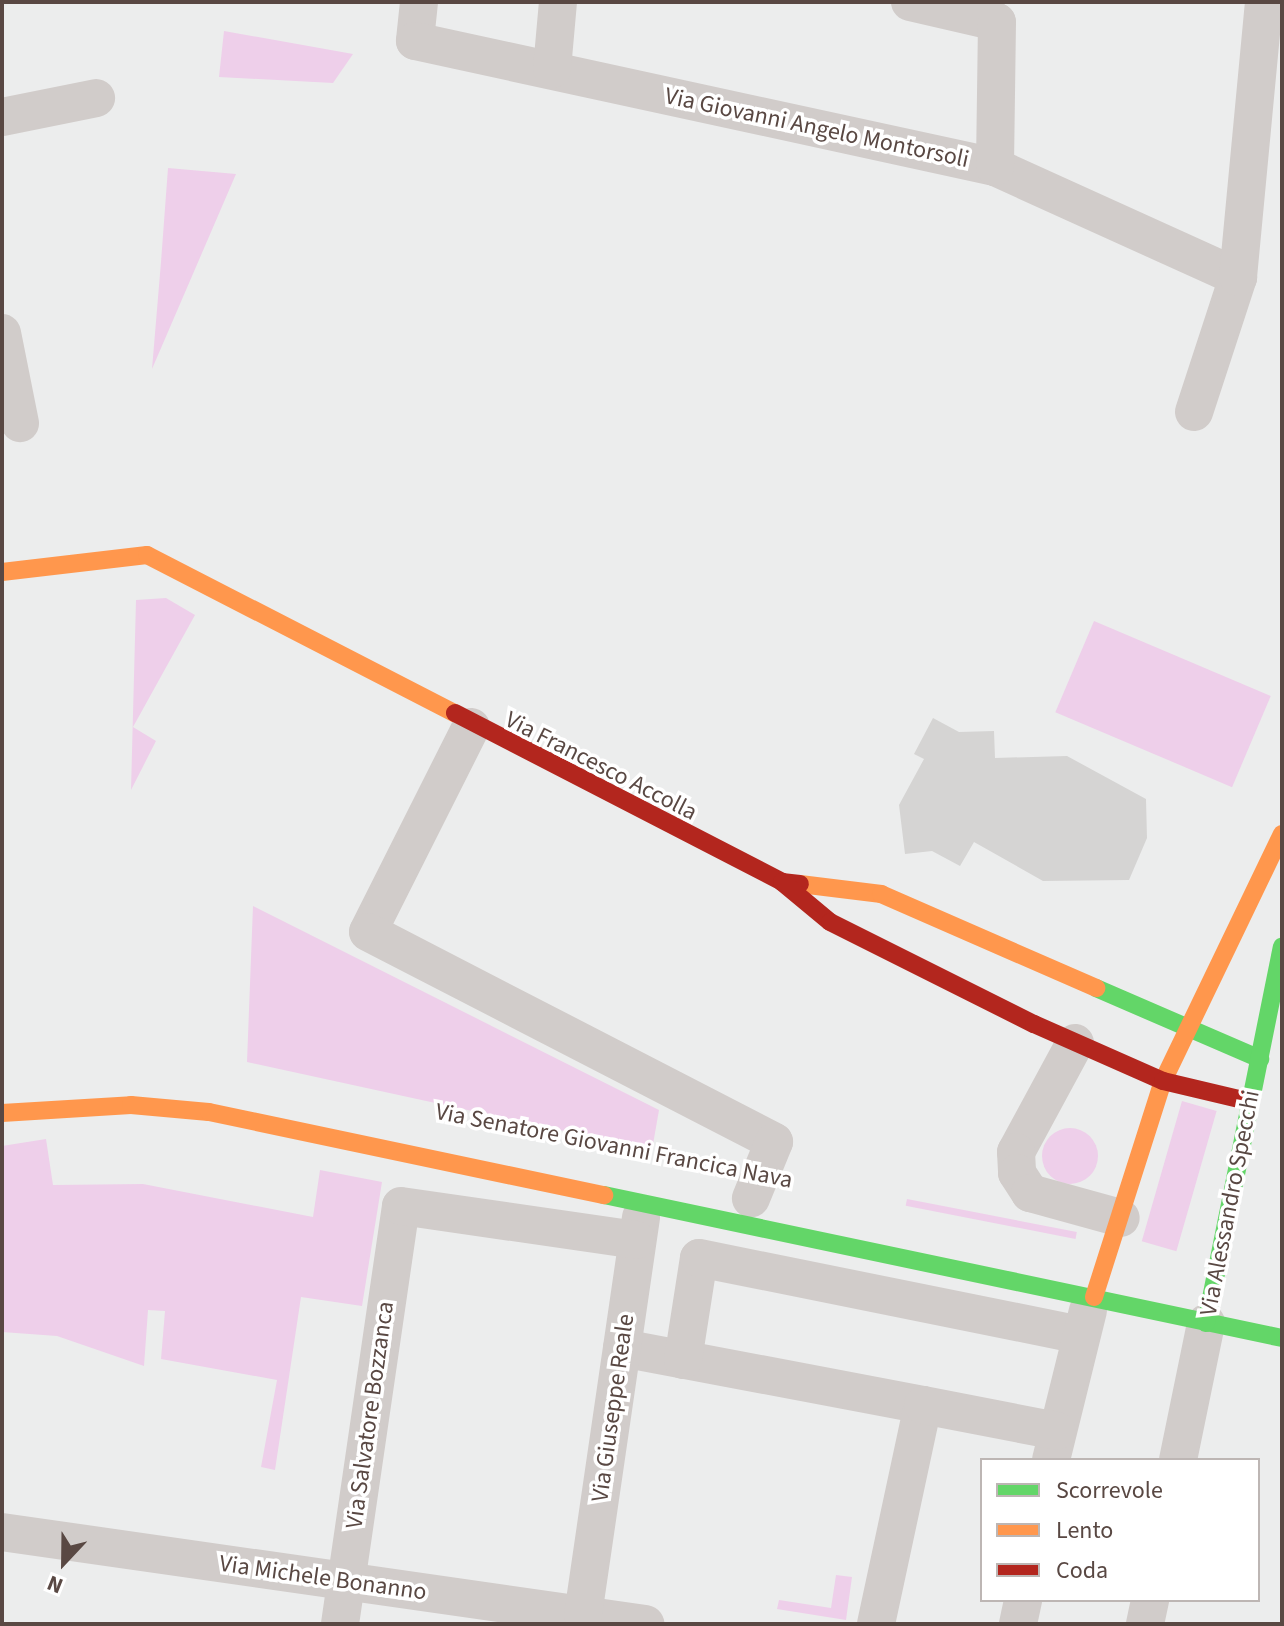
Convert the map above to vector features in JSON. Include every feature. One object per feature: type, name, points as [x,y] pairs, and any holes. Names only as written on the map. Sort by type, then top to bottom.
[{"type":"street","name":"Via Giovanni Angelo Montorsoli","points":[[419,2],[415,41],[995,167],[1238,277]]},
{"type":"street","points":[[552,69],[558,2]]},
{"type":"street","points":[[910,2],[997,22],[995,167]]},
{"type":"street","points":[[1194,412],[1238,277],[1264,2]]},
{"type":"street","points":[[2,117],[96,98]]},
{"type":"street","points":[[2,333],[20,423]]},
{"type":"street","name":"Via Francesco Accolla","points":[[2,572],[147,555],[471,727],[782,882],[881,894],[1260,1059]]},
{"type":"street","points":[[471,727],[368,932],[774,1142],[751,1198]]},
{"type":"street","points":[[622,1348],[923,1405],[1054,1445],[1077,1334],[1106,1281],[1121,1218],[1163,1081],[1282,834]]},
{"type":"street","points":[[782,882],[830,922],[1075,1043],[1163,1081],[1251,1102]]},
{"type":"street","name":"Via Alessandro Specchi","points":[[1178,1458],[1205,1303],[1251,1102],[1282,947]]},
{"type":"street","points":[[1075,1043],[1016,1152],[1017,1173],[1030,1193],[1121,1218]]},
{"type":"street","name":"Via Senatore Giovanni Francica Nava","points":[[2,1113],[131,1105],[209,1112],[643,1202],[1106,1281],[1205,1303]]},
{"type":"street","name":"Via Giuseppe Reale","points":[[560,1617],[622,1348],[643,1202]]},
{"type":"street","name":"Via Salvatore Bozzanca","points":[[340,1624],[401,1206],[637,1240]]},
{"type":"street","points":[[683,1360],[699,1258],[1077,1334]]},
{"type":"street","name":"Via Senatore Giovanni Francica Nava","points":[[1074,1265],[1106,1281]]},
{"type":"street","points":[[1205,1303],[1240,1300]]},
{"type":"street","points":[[1205,1303],[1282,1338]]},
{"type":"street","points":[[876,1624],[923,1405]]},
{"type":"street","name":"Via Michele Bonanno","points":[[2,1532],[346,1581],[560,1617],[645,1624]]},
{"type":"street","points":[[1018,1624],[1023,1602]]},
{"type":"street","points":[[1145,1624],[1150,1602]]},
{"type":"shaded area","points":[[224,31],[353,54],[333,83],[219,77]]},
{"type":"shaded area","points":[[168,168],[236,174],[152,369],[161,262]]},
{"type":"shaded area","points":[[166,598],[195,615],[133,727],[156,741],[131,790],[136,600]]},
{"type":"shaded area","points":[[1094,621],[1271,696],[1232,787],[1055,712]]},
{"type":"shaded area","points":[[253,906],[659,1110],[652,1150],[247,1062]]},
{"type":"shaded area","points":[[1182,1101],[1217,1111],[1176,1251],[1142,1241]]},
{"type":"shaded area","points":[[1070,1128],[1090,1136],[1098,1156],[1090,1176],[1070,1184],[1050,1176],[1042,1156],[1050,1136]]},
{"type":"shaded area","points":[[46,1139],[53,1185],[143,1184],[313,1217],[320,1170],[382,1182],[362,1306],[301,1297],[275,1470],[261,1467],[277,1380],[161,1359],[165,1311],[148,1310],[144,1366],[57,1336],[2,1332],[2,1146]]},
{"type":"shaded area","points":[[907,1199],[1077,1232],[1075,1239],[906,1206]]},
{"type":"shaded area","points":[[836,1575],[852,1577],[846,1620],[777,1609],[779,1600],[831,1608]]},
{"type":"building","points":[[933,718],[959,732],[994,731],[995,758],[1067,756],[1146,799],[1147,838],[1129,880],[1043,881],[974,842],[960,866],[932,851],[905,854],[899,805],[924,759],[914,754]]},
{"type":"traffic: fast","points":[[1206,1323],[1282,947]]},
{"type":"traffic: fast","points":[[1096,988],[1260,1059]]},
{"type":"traffic: fast","points":[[604,1195],[1282,1338]]},
{"type":"traffic: slow","points":[[2,572],[147,555],[455,713]]},
{"type":"traffic: slow","points":[[1094,1297],[1163,1081],[1282,834]]},
{"type":"traffic: slow","points":[[800,884],[881,894],[1096,988]]},
{"type":"traffic: slow","points":[[2,1113],[131,1105],[209,1112],[604,1195]]},
{"type":"traffic: jam","points":[[455,713],[782,882],[800,884]]},
{"type":"traffic: jam","points":[[782,882],[830,922],[1034,1024],[1163,1081],[1251,1102]]}]
